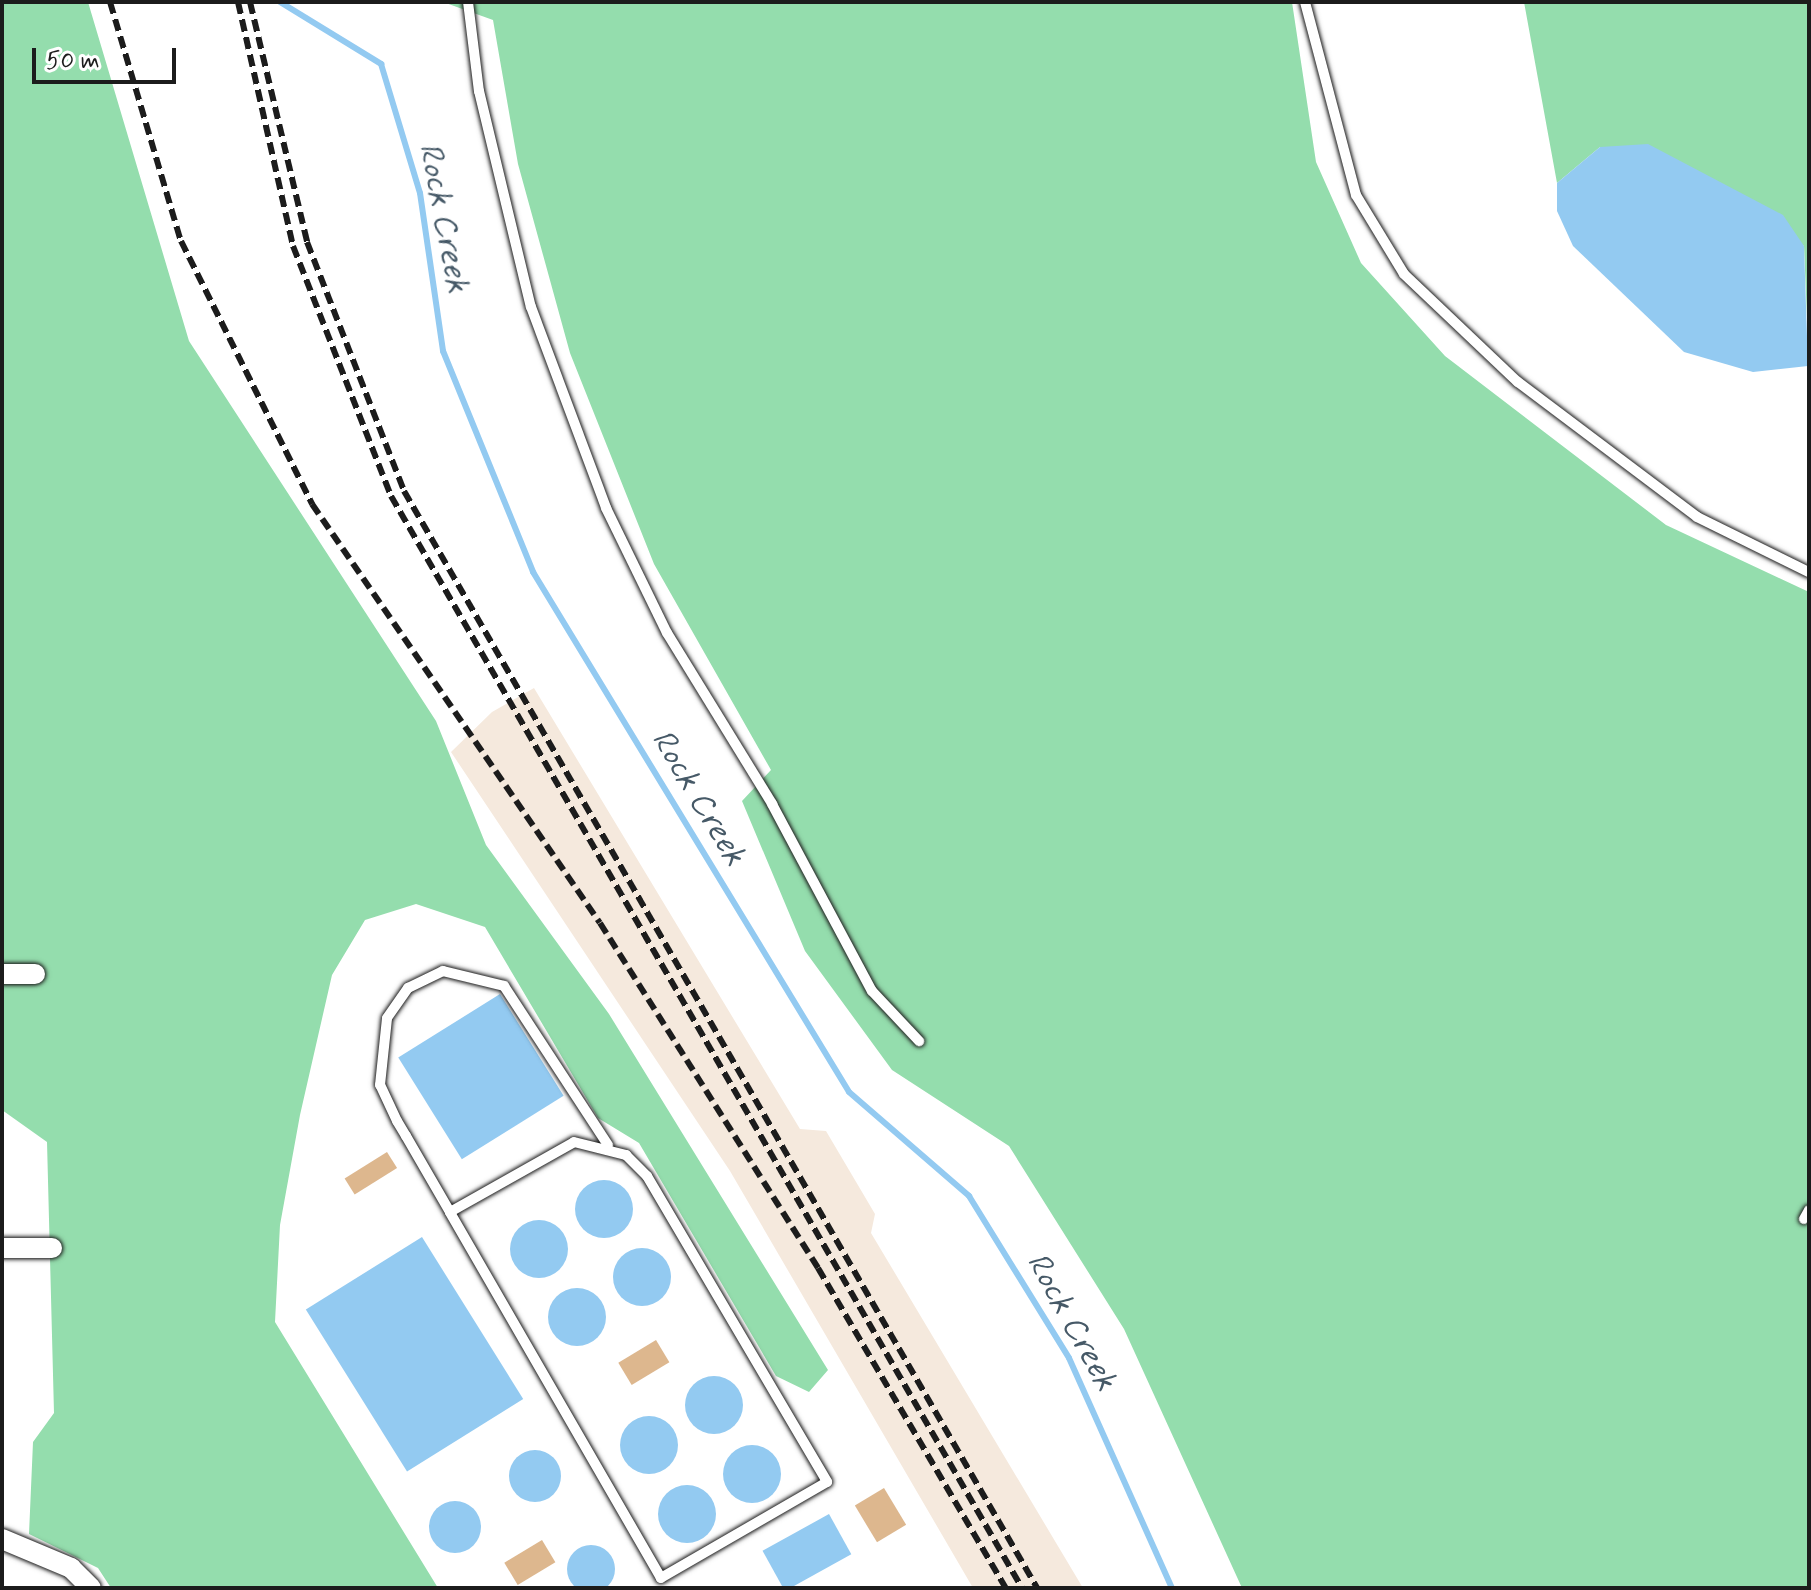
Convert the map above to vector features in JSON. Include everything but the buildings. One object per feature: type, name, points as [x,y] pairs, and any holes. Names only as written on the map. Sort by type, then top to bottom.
[{"type":"street","points":[[2,974],[35,974]]},
{"type":"street","points":[[2,1248],[52,1248]]},
{"type":"street","points":[[2,1539],[71,1568],[91,1588]]},
{"type":"lane","points":[[468,2],[479,91],[531,307],[606,508],[667,633],[772,804],[872,991],[919,1041]]},
{"type":"lane","points":[[1305,2],[1356,195],[1404,274],[1518,382],[1697,517],[1809,572]]},
{"type":"lane","points":[[443,971],[504,986],[608,1145],[647,1176],[827,1482],[661,1578],[380,1085],[378,1055],[387,1018],[408,988],[443,971]]},
{"type":"lane","points":[[450,1212],[574,1142],[608,1145]]},
{"type":"shaded area","points":[[534,688],[800,1129],[826,1131],[875,1214],[871,1233],[1083,1588],[973,1588],[730,1171],[451,752],[492,712]]},
{"type":"green space","points":[[2,2],[88,2],[189,341],[436,721],[486,845],[609,1014],[828,1370],[809,1392],[776,1376],[639,1143],[598,1118],[485,927],[416,904],[365,920],[332,975],[300,1115],[280,1225],[275,1322],[438,1588],[111,1588],[98,1568],[29,1534],[33,1442],[54,1413],[47,1142],[2,1110]]},
{"type":"green space","points":[[443,2],[1292,2],[1316,162],[1361,263],[1445,356],[1666,525],[1809,592],[1809,1588],[1242,1588],[1124,1329],[1009,1146],[892,1070],[805,951],[742,801],[771,770],[654,564],[570,353],[518,164],[493,20]]},
{"type":"green space","points":[[1524,2],[1809,2],[1809,366],[1804,246],[1600,147],[1557,183]]},
{"type":"water","points":[[1648,144],[1783,215],[1804,246],[1808,366],[1753,372],[1684,352],[1573,246],[1557,211],[1557,183],[1600,147]]},
{"type":"water","points":[[500,994],[564,1096],[462,1159],[398,1058]]},
{"type":"water","points":[[604,1180],[615,1182],[624,1189],[631,1198],[631,1220],[624,1229],[615,1236],[604,1238],[593,1236],[584,1229],[577,1220],[575,1209],[577,1198],[584,1189],[593,1182]]},
{"type":"water","points":[[539,1220],[550,1222],[559,1229],[566,1238],[566,1260],[559,1269],[550,1276],[539,1278],[528,1276],[519,1269],[512,1260],[510,1249],[512,1238],[519,1229],[528,1222]]},
{"type":"water","points":[[422,1237],[523,1399],[407,1472],[306,1310]]},
{"type":"water","points":[[642,1248],[653,1250],[662,1257],[669,1266],[669,1288],[662,1297],[653,1304],[642,1306],[631,1304],[622,1297],[615,1288],[613,1277],[615,1266],[622,1257],[631,1250]]},
{"type":"water","points":[[577,1288],[588,1290],[597,1297],[604,1306],[604,1328],[597,1337],[588,1344],[577,1346],[566,1344],[557,1337],[550,1328],[548,1317],[550,1306],[557,1297],[566,1290]]},
{"type":"water","points":[[714,1376],[725,1378],[734,1385],[741,1394],[741,1416],[734,1425],[725,1432],[714,1434],[703,1432],[694,1425],[687,1416],[685,1405],[687,1394],[694,1385],[703,1378]]},
{"type":"water","points":[[649,1416],[660,1418],[669,1425],[676,1434],[676,1456],[669,1465],[660,1472],[649,1474],[638,1472],[629,1465],[622,1456],[620,1445],[622,1434],[629,1425],[638,1418]]},
{"type":"water","points":[[752,1445],[763,1447],[772,1454],[779,1463],[779,1485],[772,1494],[763,1501],[752,1503],[741,1501],[732,1494],[725,1485],[723,1474],[725,1463],[732,1454],[741,1447]]},
{"type":"water","points":[[535,1450],[553,1458],[561,1476],[553,1494],[535,1502],[517,1494],[509,1476],[517,1458]]},
{"type":"water","points":[[687,1485],[698,1487],[707,1494],[714,1503],[714,1525],[707,1534],[698,1541],[687,1543],[676,1541],[667,1534],[660,1525],[658,1514],[660,1503],[667,1494],[676,1487]]},
{"type":"water","points":[[455,1501],[473,1509],[481,1527],[473,1545],[455,1553],[437,1545],[429,1527],[437,1509]]},
{"type":"water","points":[[829,1514],[851,1554],[790,1588],[783,1588],[763,1551]]},
{"type":"water","points":[[591,1545],[608,1552],[615,1569],[608,1586],[591,1593],[574,1586],[567,1569],[574,1552]]},
{"type":"waterway","name":"Rock Creek","points":[[280,2],[381,64],[420,193],[443,351],[533,572],[849,1092],[969,1196],[1069,1358],[1172,1588]]},
{"type":"railway","points":[[110,2],[181,241],[312,504],[600,923],[818,1268],[1006,1588]]},
{"type":"railway","points":[[238,2],[293,246],[391,496],[1022,1588]]},
{"type":"railway","points":[[250,2],[307,242],[404,491],[1037,1588]]}]
